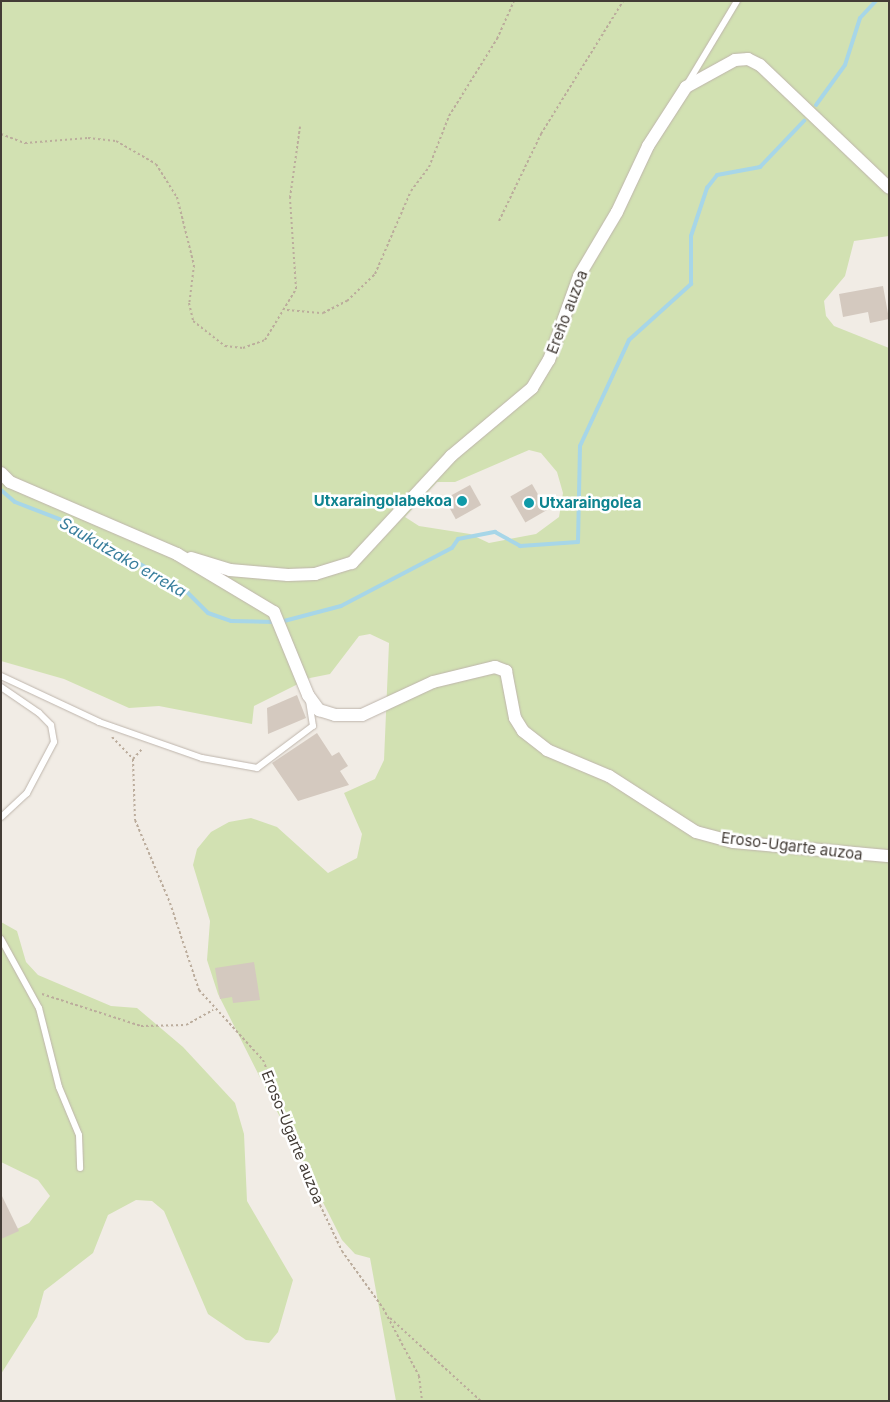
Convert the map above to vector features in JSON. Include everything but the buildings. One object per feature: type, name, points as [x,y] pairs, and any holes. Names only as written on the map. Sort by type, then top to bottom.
[{"type":"street","name":"Ereño auzoa","points":[[177,554],[230,570],[288,575],[332,571],[352,563],[451,456],[532,388],[549,360],[578,276],[616,212],[648,146],[686,87],[735,60],[748,59],[783,86],[889,188]]},
{"type":"street","name":"Eroso-Ugarte auzoa","points":[[1,473],[10,482],[177,554],[274,612],[308,695],[319,710],[335,715],[362,715],[432,682],[495,667],[506,671],[515,718],[523,731],[547,750],[608,776],[696,832],[744,843],[889,856]]},
{"type":"lane","points":[[686,87],[694,67],[737,1]]},
{"type":"lane","name":"Eroso-Ugarte auzoa","points":[[1,676],[95,720],[202,758],[256,768],[313,726],[308,695]]},
{"type":"lane","points":[[1,687],[39,713],[51,725],[54,742],[27,793],[1,817]]},
{"type":"lane","points":[[1,939],[33,994],[59,1087],[79,1135],[80,1168]]},
{"type":"path","points":[[286,310],[324,313],[347,301],[375,274],[411,192],[429,167],[449,116],[497,39],[514,1]]},
{"type":"path","points":[[499,221],[541,134],[624,1]]},
{"type":"path","points":[[1,134],[24,143],[88,138],[116,141],[156,164],[177,197],[194,265],[189,303],[193,321],[206,335],[225,346],[243,348],[265,340],[286,310],[296,289],[290,198],[300,127]]},
{"type":"path","points":[[95,720],[133,759],[152,740]]},
{"type":"path","name":"Eroso-Ugarte auzoa","points":[[133,759],[133,798],[141,838],[170,903],[199,990],[213,1010],[249,1042],[263,1060],[338,1244],[388,1317],[420,1376],[422,1401]]},
{"type":"path","points":[[33,994],[141,1026],[186,1025],[213,1010]]},
{"type":"path","points":[[388,1317],[481,1401]]},
{"type":"green space","points":[[1,1],[889,1],[889,236],[854,241],[845,276],[824,301],[826,316],[834,326],[889,348],[889,1401],[396,1401],[370,1258],[355,1254],[342,1240],[218,994],[207,960],[210,921],[193,865],[197,849],[211,832],[229,822],[251,818],[277,827],[328,873],[357,858],[362,834],[344,793],[375,779],[384,760],[389,643],[370,634],[359,636],[330,674],[310,678],[254,706],[252,724],[159,706],[129,708],[64,679],[1,661]],"holes":[[[529,450],[541,453],[557,472],[563,493],[559,517],[536,534],[489,543],[470,534],[419,526],[405,517],[437,482],[455,482]]]},
{"type":"green space","points":[[1,922],[17,931],[26,962],[38,975],[111,1006],[137,1008],[183,1047],[235,1103],[244,1134],[247,1201],[293,1280],[278,1332],[269,1343],[246,1340],[208,1314],[164,1211],[152,1201],[136,1200],[108,1215],[93,1253],[44,1291],[37,1317],[1,1374],[1,1237],[29,1223],[50,1196],[38,1180],[1,1162]]},
{"type":"waterway","name":"Saukutzako erreka","points":[[816,105],[845,65],[860,18],[876,1]]},
{"type":"waterway","name":"Saukutzako erreka","points":[[284,621],[341,606],[452,548],[458,539],[495,532],[520,546],[578,542],[580,446],[629,340],[691,284],[691,236],[707,188],[717,175],[760,167],[804,121]]},
{"type":"waterway","name":"Saukutzako erreka","points":[[1,490],[15,502],[59,519],[183,588],[208,613],[231,621],[274,622]]},
{"type":"place","name":"Utxaraingolabekoa","points":[[462,501]]},
{"type":"place","name":"Utxaraingolea","points":[[529,503]]}]
